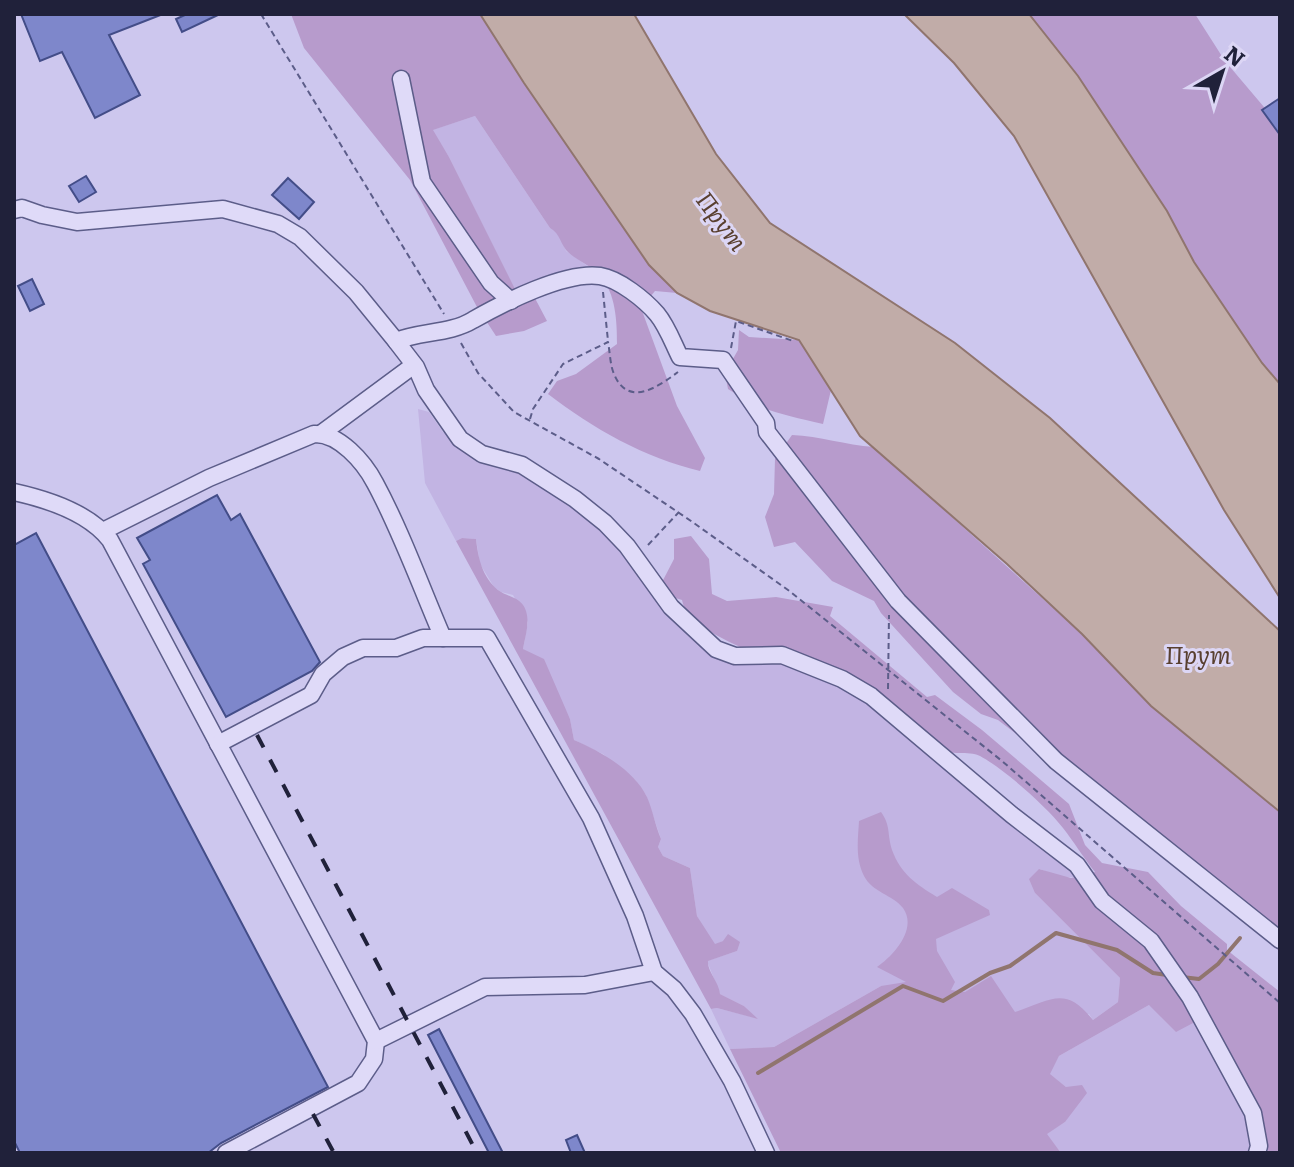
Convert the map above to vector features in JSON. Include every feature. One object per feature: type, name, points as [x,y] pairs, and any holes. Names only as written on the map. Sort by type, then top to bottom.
[{"type":"street","points":[[401,79],[422,182],[491,283],[511,301]]},
{"type":"street","points":[[14,210],[22,208],[77,222],[223,209],[278,224],[300,237],[336,270],[396,341],[460,439],[482,454],[522,465],[575,499],[605,523],[636,558],[671,607],[716,649],[735,656],[782,655],[813,665],[861,690],[1077,865],[1102,901],[1151,941],[1190,997],[1253,1113],[1259,1146],[1257,1153]]},
{"type":"street","points":[[396,341],[411,334],[453,329],[549,284],[601,276],[624,287],[658,315],[680,357],[723,360],[766,423],[767,432],[890,591],[1056,761],[1280,940]]},
{"type":"street","points":[[103,531],[209,478],[322,433],[414,365]]},
{"type":"street","points":[[322,433],[350,451],[374,480],[443,638]]},
{"type":"street","points":[[14,492],[57,505],[103,531],[376,1041],[374,1059],[358,1083],[226,1153]]},
{"type":"street","points":[[218,744],[311,695],[323,674],[343,657],[363,648],[396,648],[423,638],[487,638],[591,818],[635,916],[654,972],[674,989],[693,1014],[732,1081],[766,1153]]},
{"type":"street","points":[[376,1041],[485,987],[585,985],[654,972]]},
{"type":"path","points":[[261,14],[478,373],[514,412],[599,459],[788,590],[1002,761],[1280,1003]]},
{"type":"path","points":[[601,276],[614,376],[629,392],[641,394],[685,367]]},
{"type":"path","points":[[723,360],[730,353],[736,321],[793,341]]},
{"type":"path","points":[[530,420],[533,409],[563,364],[608,342]]},
{"type":"path","points":[[636,558],[679,512]]},
{"type":"path","points":[[887,710],[890,591]]},
{"type":"shaded area","points":[[291,14],[480,14],[649,265],[677,293],[655,291],[641,308],[677,406],[705,458],[700,471],[639,450],[583,419],[548,394],[557,381],[576,374],[617,344],[612,299],[597,272],[566,250],[475,116],[433,130],[515,289],[528,285],[547,321],[524,331],[496,336],[477,307],[410,180],[304,48]]},
{"type":"shaded area","points":[[1029,14],[1195,14],[1225,61],[1280,126],[1280,384],[1262,363],[1194,262],[1167,211],[1078,76]]},
{"type":"shaded area","points":[[475,116],[550,228],[558,232],[566,251],[589,267],[515,290],[449,157],[432,130]]},
{"type":"shaded area","points":[[739,330],[749,337],[799,340],[831,390],[823,424],[763,407],[728,389],[725,373],[738,350]]},
{"type":"shaded area","points":[[418,409],[429,412],[443,432],[480,459],[519,471],[572,504],[623,550],[667,613],[700,646],[713,655],[783,663],[840,685],[868,702],[1070,869],[1077,877],[1060,877],[1040,869],[1035,893],[1120,978],[1118,1002],[1093,1020],[1089,1014],[1015,1013],[965,992],[881,986],[774,1047],[730,1049],[711,1009],[756,1018],[744,1006],[720,994],[707,961],[737,951],[723,941],[715,945],[706,932],[697,916],[690,868],[663,856],[658,847],[661,839],[646,795],[635,780],[603,754],[574,740],[570,719],[561,701],[530,654],[523,649],[528,622],[513,595],[494,587],[480,564],[476,539],[456,541],[425,483]]},
{"type":"shaded area","points":[[792,435],[874,447],[1082,634],[1151,706],[1280,812],[1280,952],[1244,918],[1032,746],[953,692],[881,613],[874,601],[832,581],[795,542],[774,547],[765,517],[774,494],[775,459]]},
{"type":"shaded area","points":[[691,536],[709,559],[712,594],[727,601],[776,597],[833,607],[830,616],[927,697],[935,695],[982,730],[1069,804],[1085,845],[1102,863],[1148,872],[1181,906],[1227,944],[1227,950],[1280,992],[1280,1153],[1265,1149],[1200,1010],[1193,1023],[1176,1032],[1149,1005],[1059,1056],[1050,1074],[1066,1087],[1082,1085],[1087,1093],[1065,1122],[1047,1134],[1061,1153],[781,1153],[730,1049],[774,1047],[881,986],[906,982],[877,967],[902,941],[908,925],[907,916],[899,904],[872,886],[864,876],[858,856],[859,821],[881,812],[896,858],[910,878],[937,897],[952,888],[989,910],[990,915],[936,939],[937,951],[955,982],[951,990],[965,992],[991,976],[1015,1012],[1057,998],[1074,1002],[1093,1020],[1118,1002],[1120,978],[1035,893],[1029,879],[1039,869],[1071,878],[1095,872],[1047,810],[980,756],[939,748],[876,695],[734,644],[690,616],[682,600],[666,595],[660,586],[674,559],[674,539]]},
{"type":"shaded area","points":[[476,539],[488,579],[498,590],[524,606],[528,621],[523,649],[544,659],[570,719],[574,740],[615,762],[634,778],[649,802],[661,839],[658,847],[663,856],[690,868],[697,916],[715,944],[723,941],[728,934],[740,942],[737,951],[708,961],[708,965],[720,994],[744,1006],[758,1019],[711,1009],[456,541]]},
{"type":"shaded area","points":[[1149,1005],[1196,1017],[1249,1117],[1252,1153],[1061,1153],[1046,1134],[1065,1122],[1066,1087],[1049,1074],[1059,1056]]},
{"type":"water","name":"Прут","points":[[480,14],[634,14],[716,154],[770,223],[955,343],[1050,418],[1280,631],[1280,812],[1151,706],[1082,634],[1007,564],[860,436],[799,340],[710,311],[677,293],[649,265]]},
{"type":"water","name":"Прут","points":[[904,14],[1029,14],[1078,76],[1167,211],[1194,262],[1262,363],[1280,384],[1280,598],[1224,510],[1014,136],[954,63]]},
{"type":"building","points":[[21,14],[163,14],[109,35],[140,95],[95,118],[62,52],[40,61]]},
{"type":"building","points":[[187,14],[220,14],[182,32],[176,19]]},
{"type":"building","points":[[1280,98],[1280,135],[1262,110]]},
{"type":"building","points":[[86,176],[96,192],[79,202],[69,186]]},
{"type":"building","points":[[288,178],[314,202],[299,219],[272,195]]},
{"type":"building","points":[[32,279],[44,304],[30,311],[18,286]]},
{"type":"building","points":[[217,495],[231,520],[240,514],[320,662],[312,671],[226,717],[143,564],[150,560],[137,538]]},
{"type":"building","points":[[36,533],[328,1087],[221,1143],[208,1153],[20,1153],[14,1141],[14,545]]},
{"type":"building","points":[[439,1029],[503,1153],[489,1153],[428,1035]]},
{"type":"building","points":[[577,1135],[585,1153],[571,1153],[566,1140]]},
{"type":"waterway","points":[[758,1073],[903,986],[943,1001],[990,973],[1010,966],[1056,933],[1117,950],[1153,973],[1167,975]]},
{"type":"waterway","points":[[1182,977],[1199,979],[1218,964],[1240,938]]},
{"type":"railway","points":[[257,735],[477,1153]]},
{"type":"railway","points":[[313,1114],[334,1153]]}]
